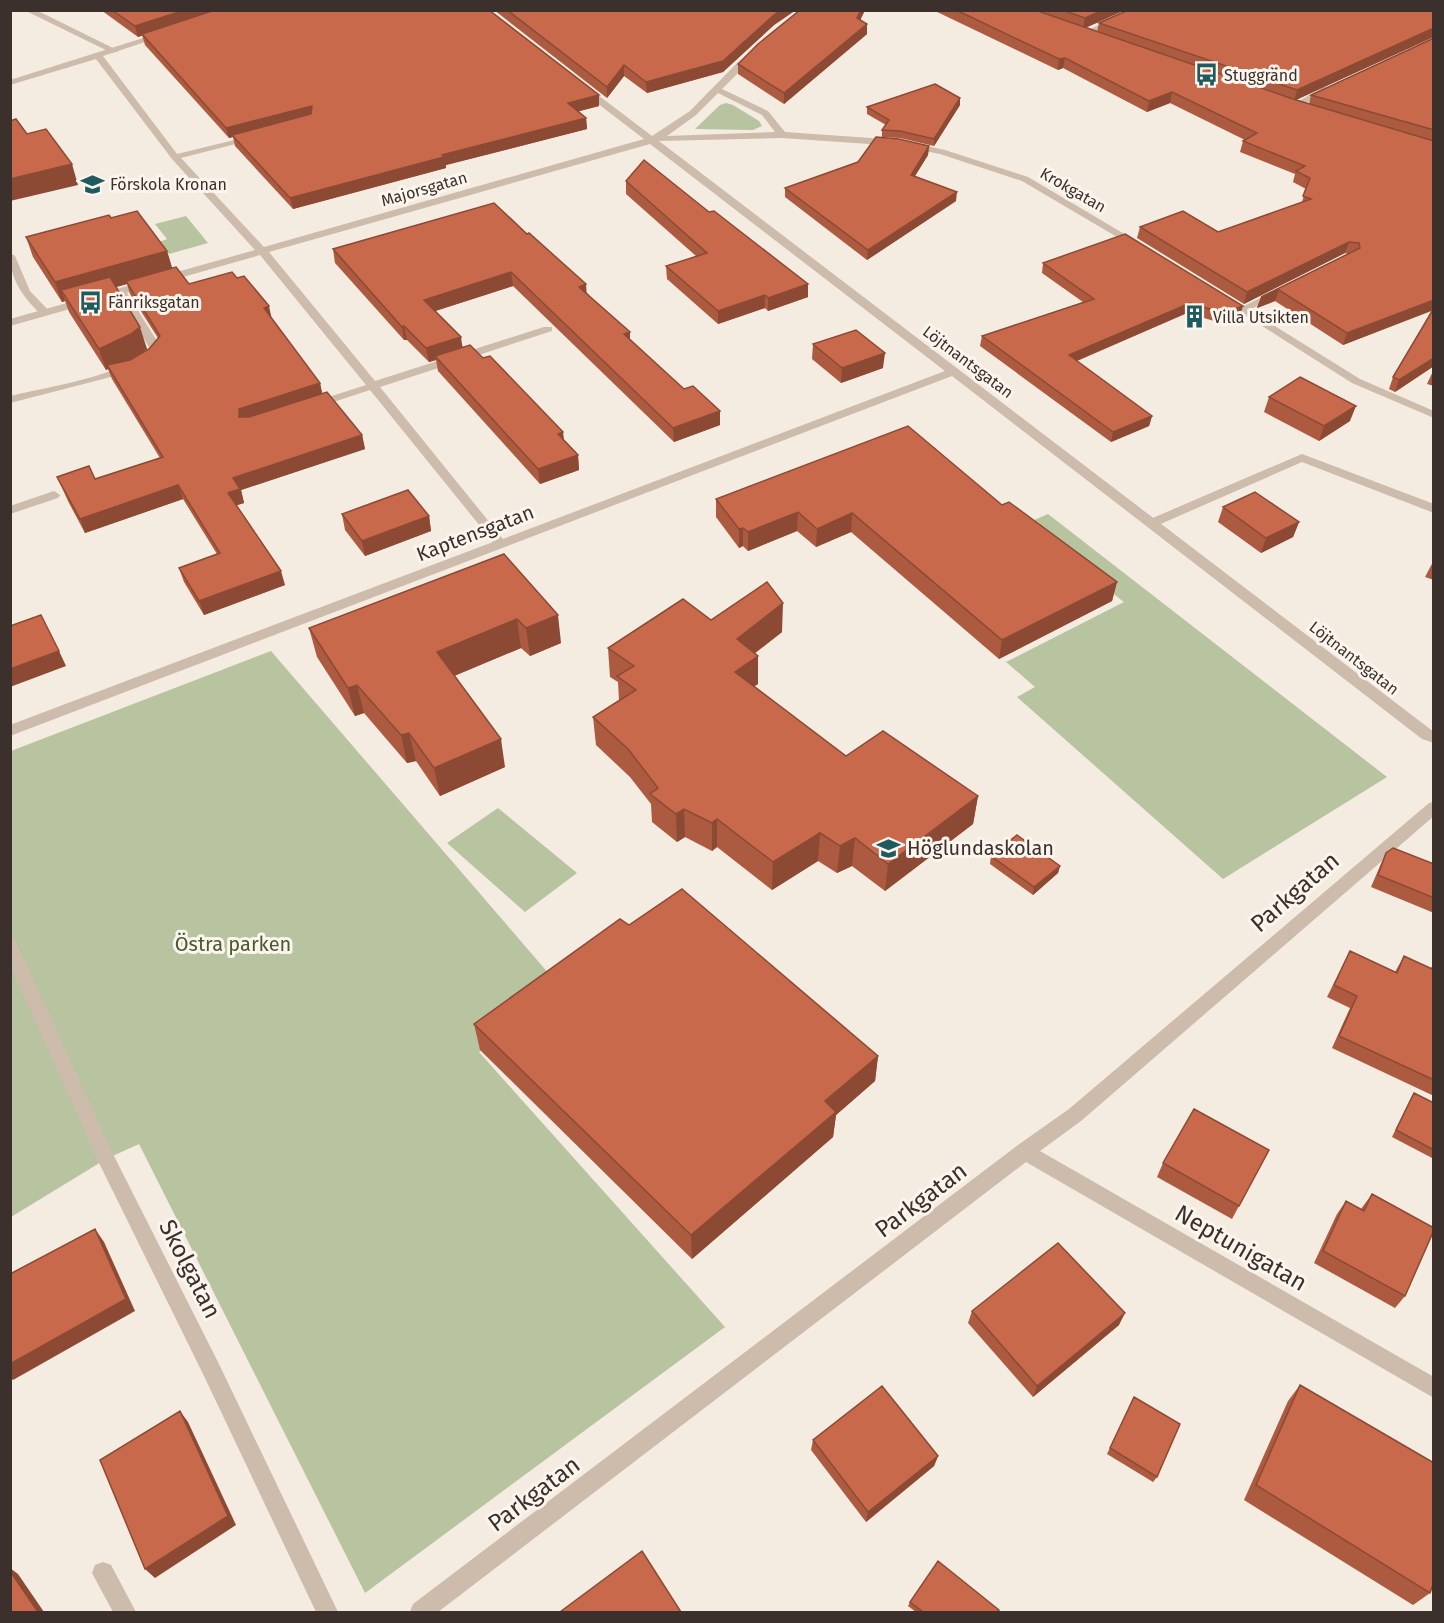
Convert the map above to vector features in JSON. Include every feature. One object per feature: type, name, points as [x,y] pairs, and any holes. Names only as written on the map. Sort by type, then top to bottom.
[{"type":"street","points":[[28,10],[115,51]]},
{"type":"street","points":[[1083,33],[1140,10]]},
{"type":"street","points":[[1072,30],[1098,39]]},
{"type":"street","points":[[10,83],[172,32]]},
{"type":"street","name":"Majorsgatan","points":[[10,323],[122,293],[652,140],[681,124],[758,48]]},
{"type":"street","points":[[98,56],[175,157],[262,251],[374,385],[500,543]]},
{"type":"street","name":"Löjtnantsgatan","points":[[577,83],[1426,735],[1434,738]]},
{"type":"street","points":[[1311,111],[1289,104],[1338,85]]},
{"type":"street","points":[[716,89],[765,113],[782,135]]},
{"type":"street","points":[[175,157],[265,133]]},
{"type":"street","name":"Krokgatan","points":[[652,140],[698,136],[782,135],[899,143],[942,152],[1024,178],[1151,252]]},
{"type":"street","points":[[10,256],[25,292],[45,313]]},
{"type":"street","points":[[1243,309],[1286,288]]},
{"type":"street","points":[[1215,292],[1356,381],[1434,415]]},
{"type":"street","points":[[10,400],[130,369],[148,359],[156,349],[122,293]]},
{"type":"street","points":[[301,410],[548,329]]},
{"type":"street","name":"Kaptensgatan","points":[[10,731],[953,372]]},
{"type":"street","points":[[1152,523],[1302,458],[1434,509]]},
{"type":"street","points":[[10,510],[54,495]]},
{"type":"street","name":"Parkgatan","points":[[421,1612],[975,1191],[1024,1151],[1075,1115],[1434,807]]},
{"type":"street","name":"Skolgatan","points":[[10,946],[106,1159],[211,1369],[327,1612]]},
{"type":"street","name":"Neptunigatan","points":[[1024,1151],[1434,1388]]},
{"type":"street","points":[[103,1573],[125,1612]]},
{"type":"green space","points":[[726,103],[759,121],[762,126],[753,130],[695,129],[720,105]]},
{"type":"green space","points":[[186,216],[208,243],[169,254],[159,242],[167,239],[155,224]]},
{"type":"green space","points":[[1048,514],[1387,777],[1223,879],[1017,697],[1035,687],[1006,662],[1124,602],[1025,524]]},
{"type":"green space","name":"Östra parken","points":[[271,651],[562,989],[479,1052],[725,1327],[365,1593],[139,1144],[106,1159],[11,1217],[11,751]]},
{"type":"green space","points":[[498,808],[577,873],[525,912],[447,843]]},
{"type":"building","points":[[112,10],[185,10],[135,26]]},
{"type":"building","points":[[215,10],[489,10],[599,95],[568,103],[586,118],[442,155],[444,157],[290,198],[232,135],[311,114],[312,106],[226,128],[142,34]]},
{"type":"building","points":[[507,10],[781,10],[723,61],[646,82],[624,65],[607,87]]},
{"type":"building","points":[[800,10],[861,10],[857,18],[867,24],[784,93],[738,64],[758,44]]},
{"type":"building","points":[[956,10],[1035,10],[1293,99],[1434,141],[1434,300],[1347,333],[1279,290],[1261,297],[1360,248],[1359,243],[1349,242],[1247,292],[1140,227],[1183,211],[1218,232],[1311,199],[1303,196],[1310,178],[1296,171],[1305,166],[1243,141],[1257,133],[1172,92],[1149,101],[1065,58],[1059,59]]},
{"type":"building","points":[[1062,10],[1103,10],[1085,18]]},
{"type":"building","points":[[1128,10],[1434,10],[1434,28],[1297,90],[1099,23]]},
{"type":"building","points":[[1434,38],[1434,130],[1311,95]]},
{"type":"building","points":[[935,84],[960,98],[934,139],[900,131],[882,130],[889,120],[867,107]]},
{"type":"building","points":[[16,119],[27,134],[46,129],[72,164],[10,179],[10,121]]},
{"type":"building","points":[[876,137],[899,139],[929,146],[911,175],[957,192],[868,250],[785,188],[858,162]]},
{"type":"building","points":[[644,160],[709,212],[714,211],[808,284],[768,298],[765,295],[718,311],[666,266],[707,253],[626,181]]},
{"type":"building","points":[[494,203],[586,284],[579,287],[630,332],[624,334],[684,389],[693,386],[720,411],[673,428],[511,272],[424,300],[461,337],[426,348],[404,326],[402,327],[333,249]]},
{"type":"building","points":[[137,211],[167,251],[55,282],[26,237],[109,215],[111,218]]},
{"type":"building","points":[[1125,234],[1243,306],[1223,313],[1190,303],[1069,355],[1152,416],[1113,432],[982,336],[1094,299],[1043,263]]},
{"type":"building","points":[[176,267],[189,284],[232,272],[237,278],[244,276],[269,306],[264,308],[320,383],[239,409],[239,417],[249,417],[327,392],[362,435],[233,478],[240,489],[228,493],[281,571],[199,601],[179,568],[220,553],[178,485],[80,519],[57,477],[89,466],[95,479],[163,457],[107,365],[130,360],[149,349],[160,336],[126,281]]},
{"type":"building","points":[[110,277],[140,327],[131,334],[99,349],[61,290]]},
{"type":"building","points":[[1434,308],[1434,358],[1399,380],[1393,377]]},
{"type":"building","points":[[856,330],[885,353],[842,368],[813,344]]},
{"type":"building","points":[[470,345],[483,358],[490,356],[563,432],[558,434],[578,455],[538,469],[435,356]]},
{"type":"building","points":[[1300,377],[1356,406],[1324,426],[1269,397]]},
{"type":"building","points":[[908,426],[1002,505],[1009,502],[1117,582],[1002,640],[852,513],[817,529],[798,512],[748,532],[743,528],[739,529],[716,499]]},
{"type":"building","points":[[408,490],[429,516],[362,541],[342,514]]},
{"type":"building","points":[[1255,492],[1299,522],[1266,538],[1223,507]]},
{"type":"building","points":[[504,554],[558,615],[526,628],[517,619],[437,652],[501,739],[434,768],[409,733],[401,735],[357,685],[348,688],[309,628]]},
{"type":"building","points":[[767,582],[783,603],[737,639],[758,656],[735,672],[846,756],[883,731],[978,796],[888,864],[855,838],[840,846],[820,833],[773,862],[717,819],[712,823],[684,809],[676,814],[650,794],[658,788],[628,749],[593,717],[636,690],[617,676],[634,666],[608,648],[683,599],[711,620]]},
{"type":"building","points":[[41,615],[59,651],[10,669],[10,626]]},
{"type":"building","points":[[1017,835],[1060,866],[1034,887],[991,856]]},
{"type":"building","points":[[1393,848],[1434,864],[1434,898],[1378,875],[1386,853]]},
{"type":"building","points":[[682,889],[878,1056],[825,1101],[836,1112],[691,1235],[474,1024],[620,919],[629,925]]},
{"type":"building","points":[[1350,951],[1397,973],[1404,956],[1432,969],[1434,966],[1434,1080],[1339,1036],[1357,996],[1334,985]]},
{"type":"building","points":[[1414,1093],[1434,1103],[1434,1150],[1396,1130]]},
{"type":"building","points":[[1194,1109],[1269,1150],[1239,1206],[1163,1163]]},
{"type":"building","points":[[1372,1194],[1434,1228],[1405,1296],[1323,1251],[1346,1201],[1364,1211]]},
{"type":"building","points":[[95,1229],[126,1299],[10,1364],[10,1274]]},
{"type":"building","points":[[1058,1243],[1125,1313],[1037,1386],[972,1311]]},
{"type":"building","points":[[1300,1385],[1434,1463],[1434,1582],[1430,1593],[1256,1485]]},
{"type":"building","points":[[882,1386],[938,1456],[868,1512],[813,1440]]},
{"type":"building","points":[[1134,1397],[1180,1424],[1157,1477],[1110,1448]]},
{"type":"building","points":[[180,1411],[228,1516],[145,1569],[100,1460]]},
{"type":"building","points":[[642,1551],[681,1612],[560,1612]]},
{"type":"building","points":[[938,1561],[999,1610],[997,1612],[923,1612],[910,1602]]},
{"type":"building","points":[[10,1571],[38,1612],[10,1612]]},
{"type":"place","name":"Stuggränd","points":[[1206,75]]},
{"type":"place","name":"Förskola Kronan","points":[[92,184]]},
{"type":"place","name":"Fänriksgatan","points":[[90,302]]},
{"type":"place","name":"Villa Utsikten","points":[[1195,317]]},
{"type":"place","name":"Höglundaskolan","points":[[889,848]]}]
